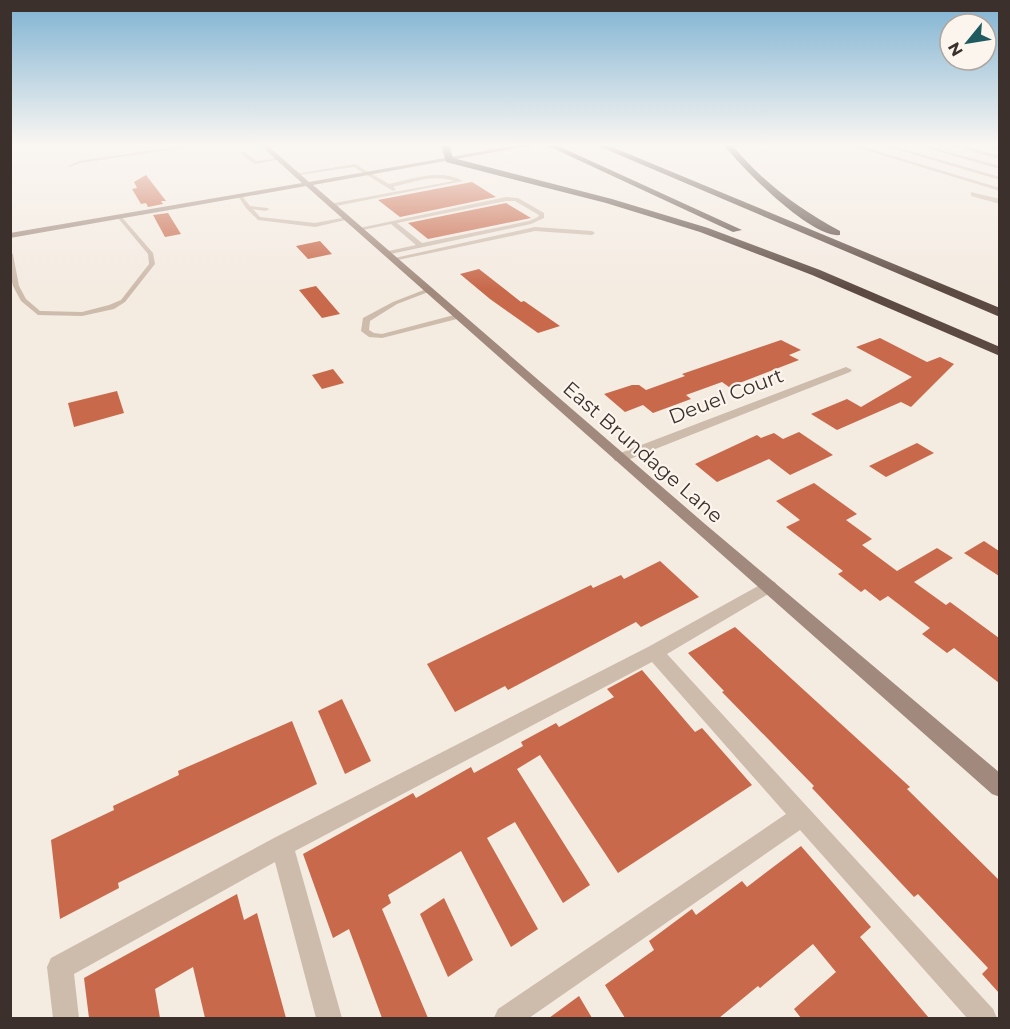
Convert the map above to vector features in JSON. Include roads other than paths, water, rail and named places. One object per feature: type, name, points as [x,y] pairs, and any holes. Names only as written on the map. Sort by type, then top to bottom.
[{"type":"highway","points":[[578,193],[705,230],[787,261],[999,351]]},
{"type":"highway","points":[[655,193],[999,351]]},
{"type":"highway","points":[[715,193],[999,312]]},
{"type":"highway","points":[[773,193],[801,213],[844,237],[999,312]]},
{"type":"main road","points":[[10,236],[263,193]]},
{"type":"main road","name":"East Brundage Lane","points":[[318,193],[999,787]]},
{"type":"street","points":[[974,194],[999,202]]},
{"type":"street","name":"Deuel Court","points":[[620,458],[846,370]]},
{"type":"street","points":[[66,1018],[60,967],[282,846],[654,652],[769,586]]},
{"type":"street","points":[[654,652],[800,817],[984,1018]]},
{"type":"street","points":[[507,1018],[800,817]]},
{"type":"street","points":[[282,846],[328,1018]]},
{"type":"lane","points":[[332,205],[393,193]]},
{"type":"lane","points":[[240,197],[258,218],[315,225],[347,219]]},
{"type":"lane","points":[[358,229],[506,199],[516,199],[542,214],[541,218],[531,222],[420,246],[390,256]]},
{"type":"lane","points":[[250,209],[264,211]]},
{"type":"lane","points":[[305,216],[315,225]]},
{"type":"lane","points":[[10,254],[16,286],[23,300],[38,313],[82,314],[111,307],[123,301],[152,264],[151,254],[120,217]]},
{"type":"lane","points":[[392,222],[420,246]]},
{"type":"lane","points":[[390,256],[535,229],[592,233]]},
{"type":"lane","points":[[429,290],[395,303],[366,320],[365,331],[372,335],[382,336],[458,316]]}]
